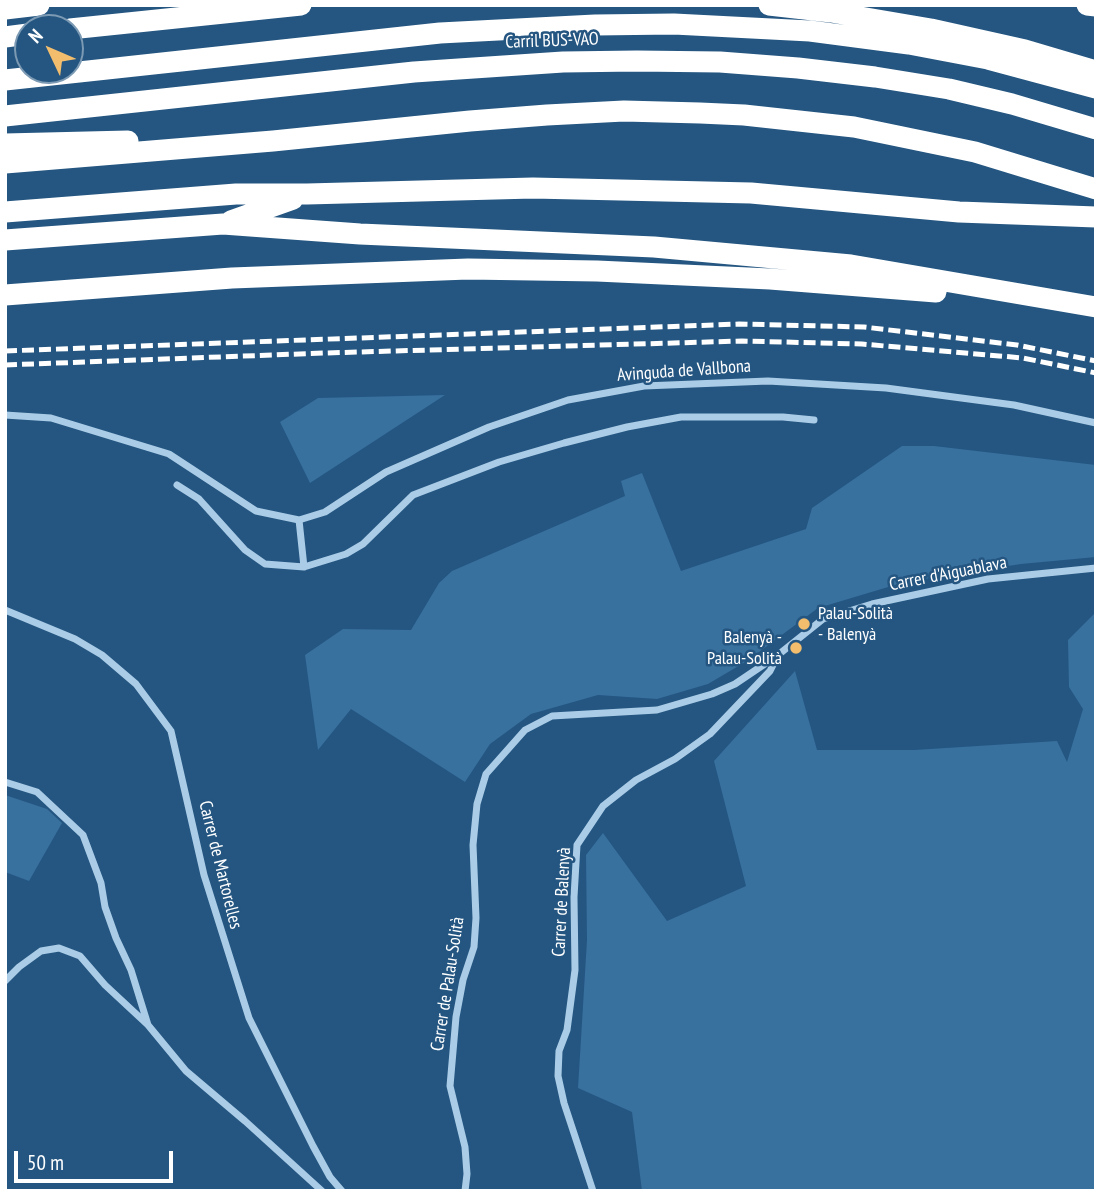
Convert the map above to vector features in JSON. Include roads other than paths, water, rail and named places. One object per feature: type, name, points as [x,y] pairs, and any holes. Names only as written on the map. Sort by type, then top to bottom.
[{"type":"highway","points":[[5,9],[39,5]]},
{"type":"highway","points":[[84,28],[301,5]]},
{"type":"highway","points":[[769,5],[831,12],[931,29],[1025,50],[1093,81]]},
{"type":"highway","points":[[1087,5],[1096,6]]},
{"type":"highway","points":[[5,80],[440,33],[674,24],[810,31],[909,44],[1093,81]]},
{"type":"highway","name":"Carril BUS-VAO","points":[[5,116],[414,72],[563,62],[637,61],[733,63],[876,77],[949,89],[1012,104],[1096,130]]},
{"type":"highway","points":[[5,163],[273,141],[470,121],[624,111],[744,115],[853,127],[1013,162],[1096,189]]},
{"type":"highway","points":[[5,144],[273,141]]},
{"type":"highway","points":[[5,212],[236,194],[533,188],[751,193],[959,212],[1096,217]]},
{"type":"highway","points":[[223,224],[307,194]]},
{"type":"highway","points":[[5,240],[223,224],[360,234],[615,245],[748,254],[851,265],[1096,307]]},
{"type":"highway","points":[[5,295],[232,278],[504,269],[770,279],[1043,299]]},
{"type":"street","name":"Avinguda de Vallbona","points":[[299,520],[325,512],[386,472],[489,427],[568,400],[644,386],[768,381],[886,388],[1014,405],[1096,423]]},
{"type":"street","points":[[5,415],[51,418],[169,454],[256,511],[299,520],[304,567]]},
{"type":"street","points":[[177,485],[199,499],[245,550],[265,564],[304,567],[346,554],[363,544],[413,495],[499,462],[564,443],[681,417],[783,417],[814,420]]},
{"type":"street","name":"Carrer d'Aiguablava","points":[[778,655],[823,619],[873,604],[988,579],[1096,568]]},
{"type":"street","name":"Carrer de Martorelles","points":[[5,610],[75,639],[102,655],[136,684],[171,732],[204,875],[249,1018],[330,1177],[342,1191]]},
{"type":"street","name":"Carrer de Palau-Solità","points":[[466,1191],[465,1147],[450,1086],[456,1017],[463,980],[474,947],[476,918],[473,845],[477,804],[486,774],[525,730],[552,716],[657,710],[712,694],[735,684],[778,655]]},
{"type":"street","name":"Carrer de Balenyà","points":[[593,1191],[558,1076],[559,1051],[567,1030],[575,970],[578,845],[603,806],[636,780],[710,734],[770,671],[778,655]]},
{"type":"street","points":[[5,782],[37,792],[52,803],[83,835],[101,883],[105,907],[131,970],[148,1025]]},
{"type":"street","points":[[5,981],[41,951],[59,948],[80,956],[105,985],[148,1025],[186,1072],[322,1191]]},
{"type":"railway","points":[[5,351],[739,324],[864,327],[1017,345],[1096,361]]},
{"type":"railway","points":[[5,365],[742,341],[862,344],[1023,358],[1096,373]]},
{"type":"place","name":"Palau-Solità - Balenyà","points":[[804,624]]},
{"type":"place","name":"Balenyà - Palau-Solità","points":[[796,648]]}]
